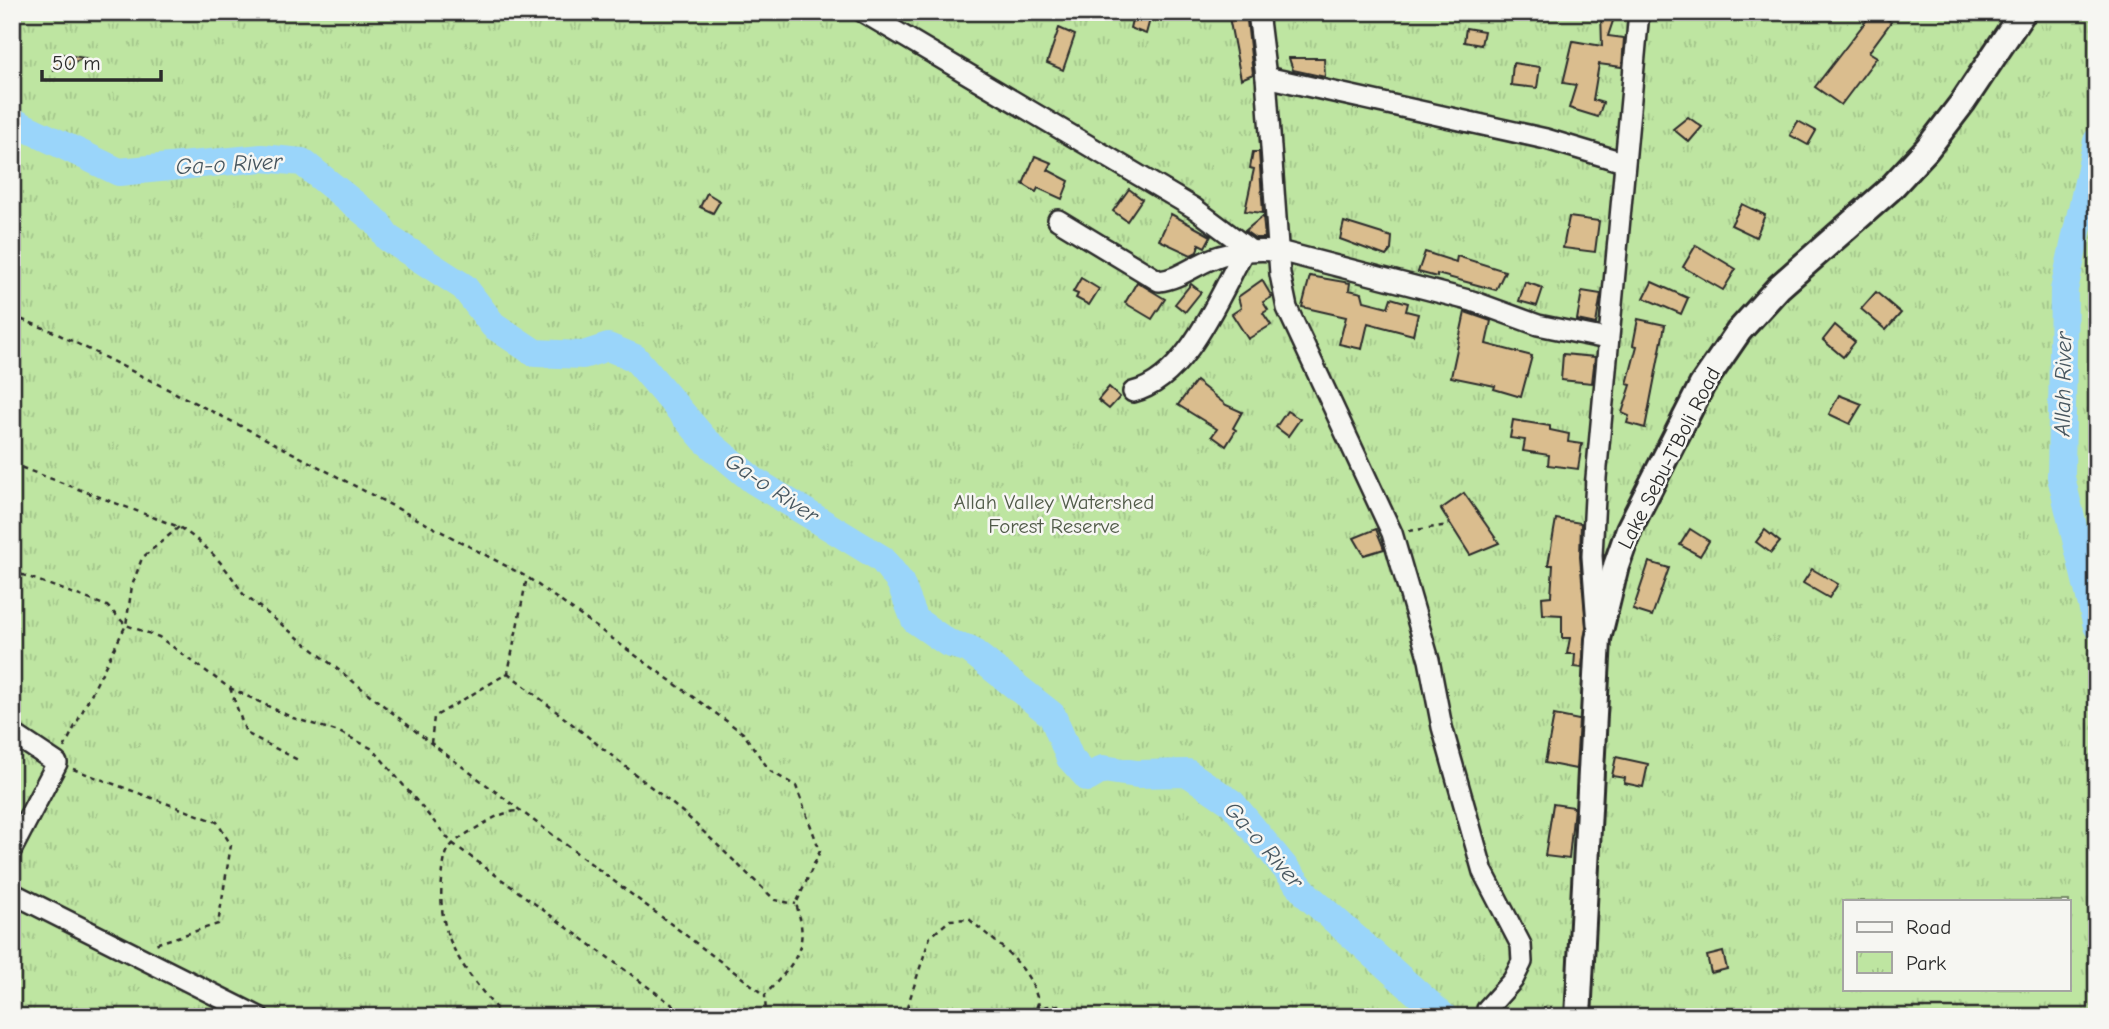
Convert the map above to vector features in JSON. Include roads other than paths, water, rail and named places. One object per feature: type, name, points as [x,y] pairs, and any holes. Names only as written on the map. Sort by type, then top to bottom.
[{"type":"main road","name":"Lake Sebu-T'Boli Road","points":[[1578,1017],[1598,639],[1616,566],[1629,529],[1702,385],[1739,331],[1779,287],[1889,190],[1927,149],[1963,102],[2023,12]]},
{"type":"street","points":[[863,12],[1194,208],[1246,250]]},
{"type":"street","points":[[1258,12],[1266,77],[1279,251],[1287,308],[1392,533],[1429,660],[1442,727],[1483,872],[1521,945],[1521,962],[1513,980],[1488,1009]]},
{"type":"street","points":[[1598,639],[1592,556],[1607,339],[1639,12]]},
{"type":"street","points":[[1266,77],[1546,139],[1623,162]]},
{"type":"street","points":[[1058,220],[1159,281],[1177,276],[1214,258],[1246,250],[1279,251],[1472,301],[1538,325],[1607,339]]},
{"type":"street","points":[[1133,392],[1158,383],[1183,356],[1246,250]]},
{"type":"street","points":[[12,733],[57,763],[12,849]]},
{"type":"street","points":[[12,893],[259,1017]]},
{"type":"waterway","name":"Ga-o River","points":[[12,121],[119,172],[262,158],[302,162],[377,222],[388,238],[464,287],[493,325],[535,353],[583,355],[608,347],[635,358],[705,440],[753,480],[882,559],[900,582],[915,620],[948,643],[969,649],[1052,715],[1070,758],[1088,778],[1103,769],[1137,774],[1188,773],[1232,803],[1308,896],[1444,1017]]},
{"type":"waterway","name":"Allah River","points":[[2097,141],[2064,290],[2061,477],[2097,626]]},
{"type":"park label","name":"Allah Valley Watershed Forest Reserve","points":[[1054,514]]}]
